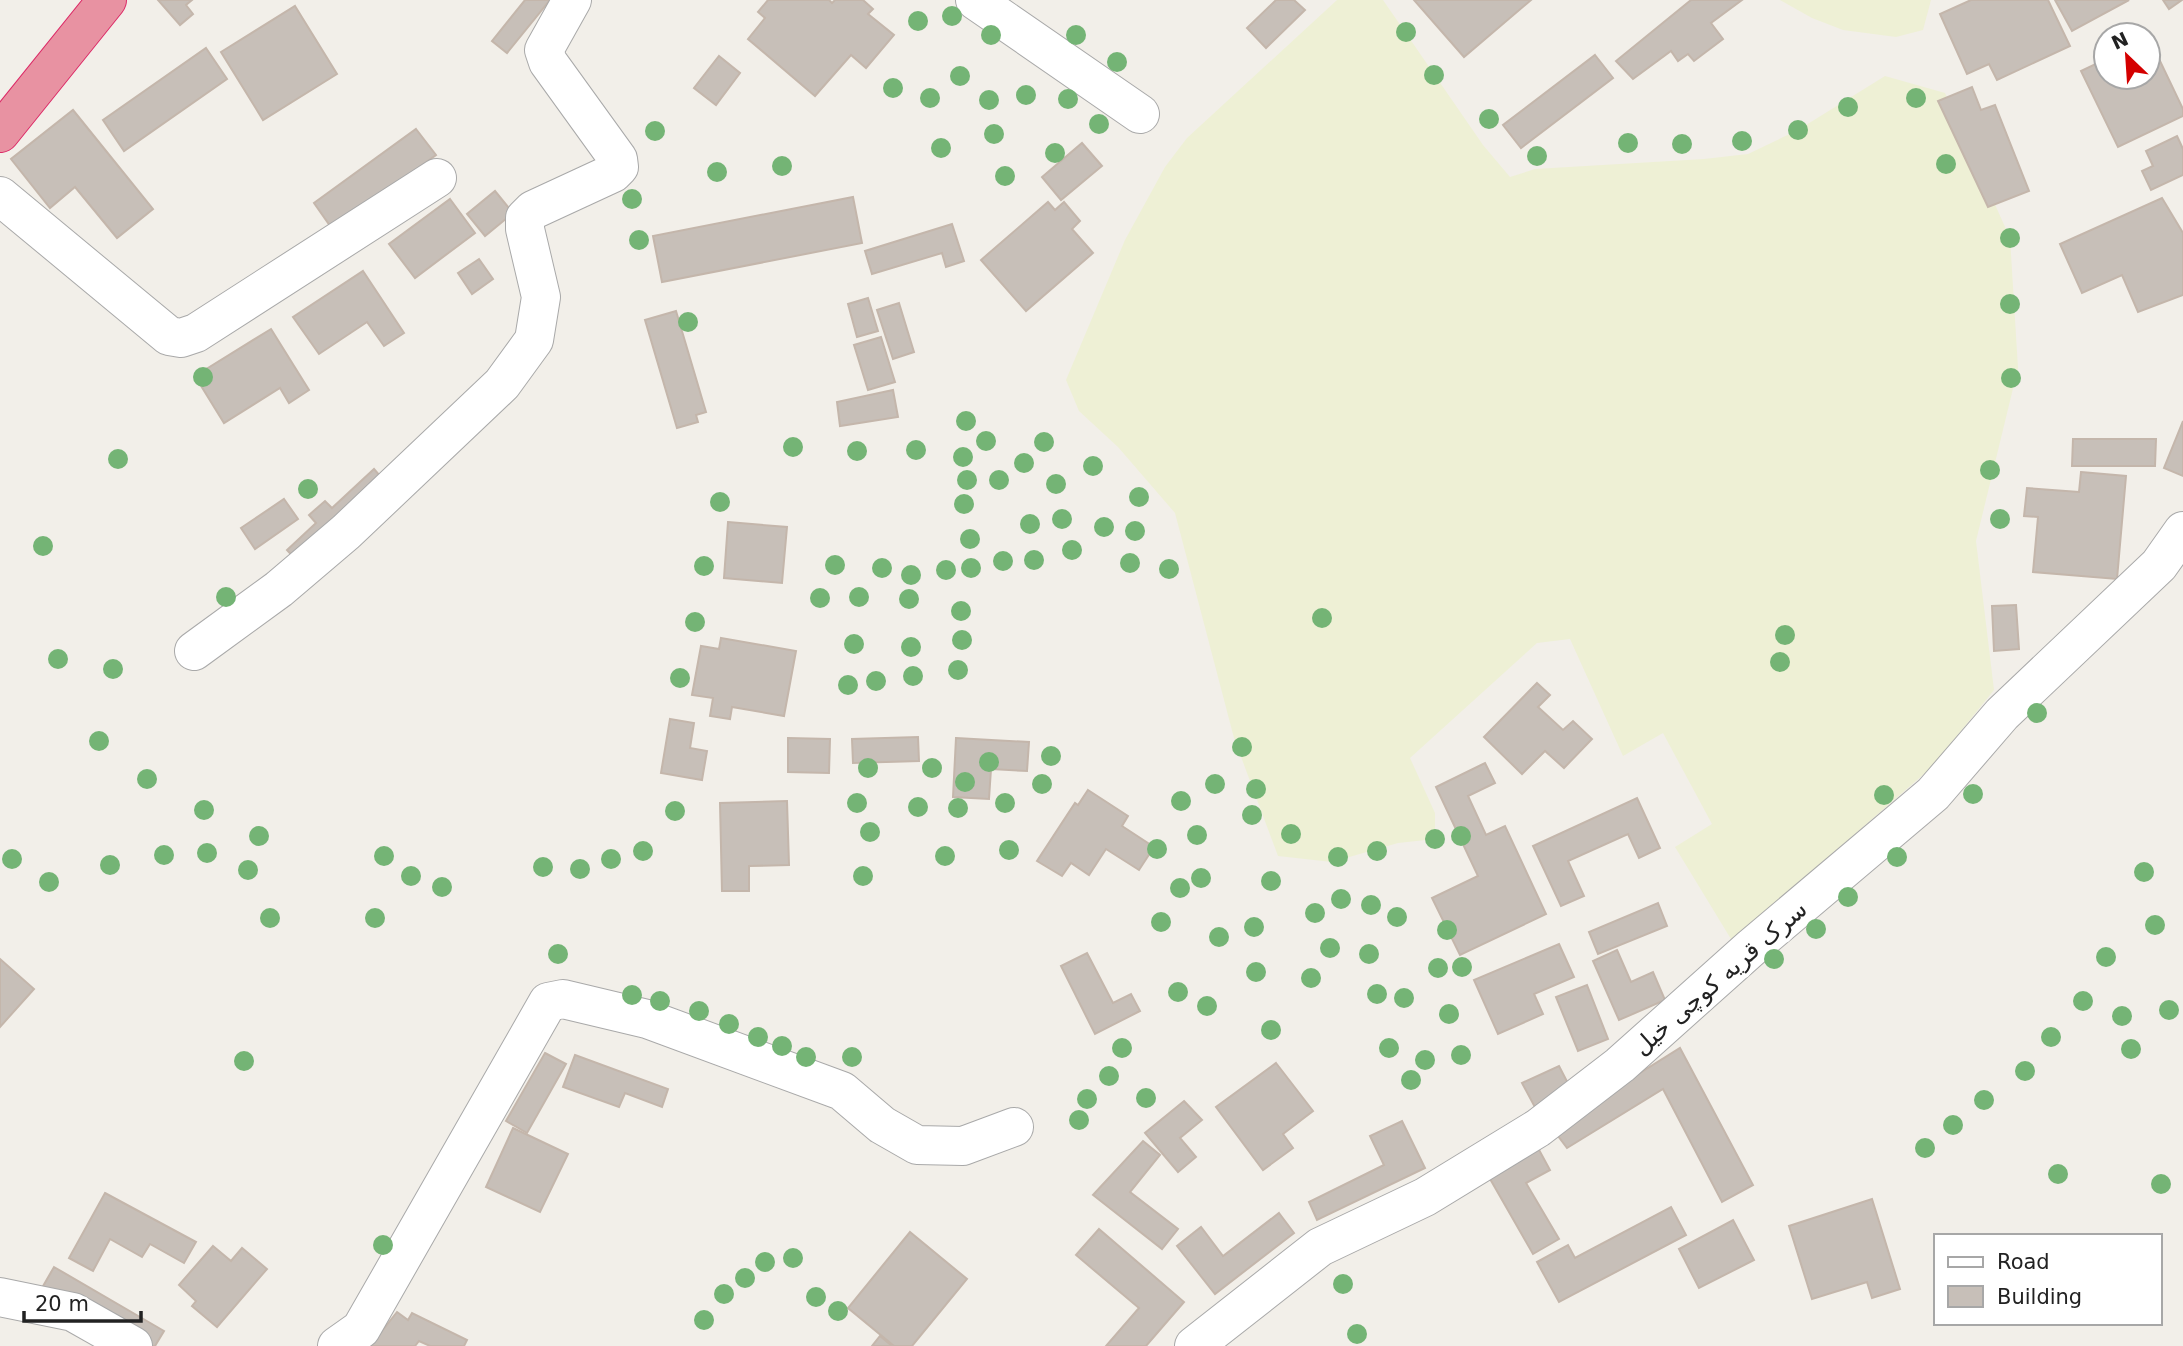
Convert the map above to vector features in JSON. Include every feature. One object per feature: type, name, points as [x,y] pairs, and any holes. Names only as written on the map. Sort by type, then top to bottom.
[{"type":"highway","points":[[0,133],[107,0]]},
{"type":"street","points":[[194,651],[279,589],[346,532],[502,384],[534,340],[541,297],[525,229],[525,218],[533,210],[614,173],[619,167],[618,159],[548,62],[544,50],[572,0]]},
{"type":"street","points":[[975,0],[1140,114]]},
{"type":"street","points":[[0,195],[169,336],[181,338],[196,333],[437,178]]},
{"type":"street","name":"سرک قریه کوچی خیل","points":[[1194,1346],[1320,1247],[1425,1197],[1538,1128],[1620,1065],[1752,947],[1933,794],[2002,714],[2159,565],[2183,531]]},
{"type":"street","points":[[337,1346],[361,1329],[548,1002],[563,999],[647,1019],[842,1091],[882,1125],[917,1145],[963,1146],[1014,1127]]},
{"type":"street","points":[[0,1297],[73,1312],[133,1346]]},
{"type":"green space","points":[[1337,0],[1383,0],[1483,145],[1510,177],[1535,169],[1748,154],[1798,130],[1885,76],[1945,93],[2010,238],[2018,368],[1976,541],[1994,690],[1932,767],[1795,886],[1734,944],[1675,847],[1712,824],[1663,733],[1623,756],[1570,639],[1537,643],[1410,758],[1435,813],[1435,839],[1398,843],[1332,862],[1278,856],[1234,738],[1175,513],[1118,447],[1079,411],[1066,380],[1125,240],[1165,167],[1187,138]]},
{"type":"green space","points":[[1780,0],[1931,0],[1923,30],[1896,37],[1843,30],[1812,18]]},
{"type":"building","points":[[158,0],[192,0],[186,5],[193,14],[180,25]]},
{"type":"building","points":[[525,0],[550,0],[507,53],[492,41]]},
{"type":"building","points":[[768,0],[829,0],[832,3],[835,0],[863,0],[873,9],[868,14],[894,35],[866,68],[851,55],[815,96],[748,39],[765,18],[758,12]]},
{"type":"building","points":[[1276,0],[1294,0],[1305,10],[1266,48],[1247,28]]},
{"type":"building","points":[[1414,0],[1531,0],[1464,57]]},
{"type":"building","points":[[1691,0],[1742,0],[1711,23],[1723,39],[1694,61],[1688,54],[1678,61],[1671,51],[1633,79],[1616,61]]},
{"type":"building","points":[[1971,0],[2048,0],[2070,46],[1997,80],[1989,64],[1967,74],[1940,14]]},
{"type":"building","points":[[2055,0],[2129,0],[2072,31]]},
{"type":"building","points":[[2163,0],[2182,0],[2169,9]]},
{"type":"building","points":[[295,6],[337,74],[263,120],[221,52]]},
{"type":"building","points":[[206,48],[227,79],[124,151],[103,120]]},
{"type":"building","points":[[1595,55],[1613,78],[1521,148],[1503,125]]},
{"type":"building","points":[[719,56],[740,73],[716,105],[694,88]]},
{"type":"building","points":[[2162,65],[2183,109],[2183,116],[2118,147],[2081,71],[2092,66],[2092,91],[2162,91]]},
{"type":"building","points":[[1972,87],[1981,110],[1995,105],[2029,191],[1988,207],[1938,101]]},
{"type":"building","points":[[73,110],[153,209],[117,238],[75,187],[50,208],[11,159]]},
{"type":"building","points":[[416,129],[436,155],[333,230],[314,203]]},
{"type":"building","points":[[2177,136],[2183,149],[2183,175],[2151,190],[2142,171],[2153,166],[2146,151]]},
{"type":"building","points":[[1082,143],[1102,166],[1061,200],[1042,177]]},
{"type":"building","points":[[495,191],[513,213],[485,236],[467,214]]},
{"type":"building","points":[[853,197],[862,243],[662,282],[653,236]]},
{"type":"building","points":[[2162,198],[2183,233],[2183,295],[2138,312],[2122,275],[2082,293],[2060,244]]},
{"type":"building","points":[[450,199],[475,233],[415,278],[389,244]]},
{"type":"building","points":[[1048,202],[1055,210],[1064,202],[1080,221],[1072,229],[1093,253],[1026,311],[981,260]]},
{"type":"building","points":[[952,224],[964,261],[946,267],[942,253],[872,274],[865,251]]},
{"type":"building","points":[[479,259],[493,279],[472,294],[458,273]]},
{"type":"building","points":[[363,271],[404,333],[384,346],[367,322],[319,354],[293,317]]},
{"type":"building","points":[[868,298],[878,331],[857,337],[848,304]]},
{"type":"building","points":[[899,303],[914,352],[893,359],[877,310]]},
{"type":"building","points":[[676,311],[706,412],[696,415],[698,422],[677,428],[645,320]]},
{"type":"building","points":[[271,329],[309,390],[289,403],[280,388],[224,423],[195,376]]},
{"type":"building","points":[[881,337],[895,382],[868,390],[854,345]]},
{"type":"building","points":[[893,390],[898,417],[840,426],[837,402]]},
{"type":"building","points":[[2183,421],[2183,476],[2164,468]]},
{"type":"building","points":[[2073,439],[2156,439],[2155,466],[2072,466]]},
{"type":"building","points":[[374,469],[386,483],[299,563],[287,550],[316,523],[309,515],[325,501],[332,508]]},
{"type":"building","points":[[2081,472],[2126,476],[2117,579],[2033,572],[2038,517],[2024,516],[2027,488],[2079,492]]},
{"type":"building","points":[[284,499],[298,519],[255,549],[241,528]]},
{"type":"building","points":[[728,522],[787,527],[782,583],[724,578]]},
{"type":"building","points":[[2016,605],[2019,649],[1994,651],[1992,606]]},
{"type":"building","points":[[721,638],[796,651],[784,716],[732,707],[730,719],[710,716],[713,698],[692,695],[701,646],[719,649]]},
{"type":"building","points":[[1537,683],[1550,695],[1538,707],[1563,730],[1573,721],[1592,739],[1564,768],[1545,751],[1522,774],[1484,737]]},
{"type":"building","points":[[670,719],[694,723],[690,748],[707,751],[702,780],[661,773]]},
{"type":"building","points":[[918,737],[919,761],[853,763],[852,739]]},
{"type":"building","points":[[788,738],[830,739],[829,773],[788,772]]},
{"type":"building","points":[[956,738],[1029,742],[1027,771],[991,769],[989,799],[953,797]]},
{"type":"building","points":[[1485,763],[1495,783],[1468,796],[1486,835],[1505,826],[1546,914],[1460,955],[1432,898],[1478,876],[1436,787]]},
{"type":"building","points":[[1088,790],[1128,816],[1122,826],[1154,847],[1139,870],[1106,849],[1089,875],[1071,863],[1062,876],[1037,861],[1075,803],[1078,805]]},
{"type":"building","points":[[1637,798],[1660,848],[1639,858],[1628,834],[1568,861],[1584,896],[1561,906],[1533,846]]},
{"type":"building","points":[[787,801],[789,865],[749,866],[749,891],[722,891],[720,803]]},
{"type":"building","points":[[1658,903],[1667,926],[1598,954],[1589,932]]},
{"type":"building","points":[[1559,944],[1574,977],[1534,994],[1543,1014],[1498,1034],[1474,980]]},
{"type":"building","points":[[1617,950],[1631,982],[1653,972],[1665,1000],[1619,1020],[1593,961]]},
{"type":"building","points":[[1087,953],[1113,1003],[1131,994],[1140,1011],[1095,1034],[1061,966]]},
{"type":"building","points":[[0,959],[34,989],[0,1027]]},
{"type":"building","points":[[1587,985],[1608,1039],[1578,1051],[1556,997]]},
{"type":"building","points":[[1680,1048],[1753,1185],[1722,1202],[1663,1089],[1567,1148],[1552,1128]]},
{"type":"building","points":[[545,1053],[566,1064],[527,1133],[506,1121]]},
{"type":"building","points":[[575,1055],[668,1089],[662,1107],[625,1093],[619,1107],[563,1087]]},
{"type":"building","points":[[1276,1063],[1313,1111],[1283,1134],[1293,1148],[1263,1170],[1216,1107]]},
{"type":"building","points":[[1559,1066],[1573,1093],[1537,1111],[1522,1083]]},
{"type":"building","points":[[1184,1101],[1202,1120],[1180,1138],[1196,1157],[1178,1172],[1145,1133]]},
{"type":"building","points":[[1402,1121],[1425,1168],[1317,1220],[1309,1202],[1384,1165],[1370,1136]]},
{"type":"building","points":[[513,1128],[568,1154],[540,1212],[486,1187]]},
{"type":"building","points":[[1143,1141],[1160,1155],[1130,1192],[1178,1229],[1162,1249],[1093,1195]]},
{"type":"building","points":[[1538,1148],[1550,1170],[1526,1183],[1559,1239],[1533,1254],[1489,1177]]},
{"type":"building","points":[[105,1193],[196,1242],[184,1263],[150,1244],[142,1257],[110,1239],[93,1271],[69,1258]]},
{"type":"building","points":[[1872,1199],[1900,1289],[1872,1298],[1867,1282],[1812,1299],[1789,1226]]},
{"type":"building","points":[[1671,1207],[1686,1235],[1559,1302],[1537,1262],[1568,1245],[1575,1258]]},
{"type":"building","points":[[1279,1213],[1294,1233],[1215,1294],[1177,1246],[1201,1227],[1223,1256]]},
{"type":"building","points":[[1733,1220],[1754,1260],[1699,1288],[1679,1249]]},
{"type":"building","points":[[1099,1229],[1184,1302],[1146,1346],[1106,1346],[1139,1308],[1076,1255]]},
{"type":"building","points":[[910,1232],[967,1279],[912,1346],[894,1346],[848,1308]]},
{"type":"building","points":[[213,1246],[231,1261],[242,1248],[267,1269],[217,1327],[192,1306],[196,1301],[179,1285]]},
{"type":"building","points":[[54,1267],[164,1331],[155,1346],[140,1346],[42,1288]]},
{"type":"building","points":[[397,1312],[408,1320],[412,1313],[467,1340],[464,1346],[430,1346],[419,1341],[415,1346],[370,1346]]},
{"type":"building","points":[[880,1336],[892,1346],[872,1346]]}]
